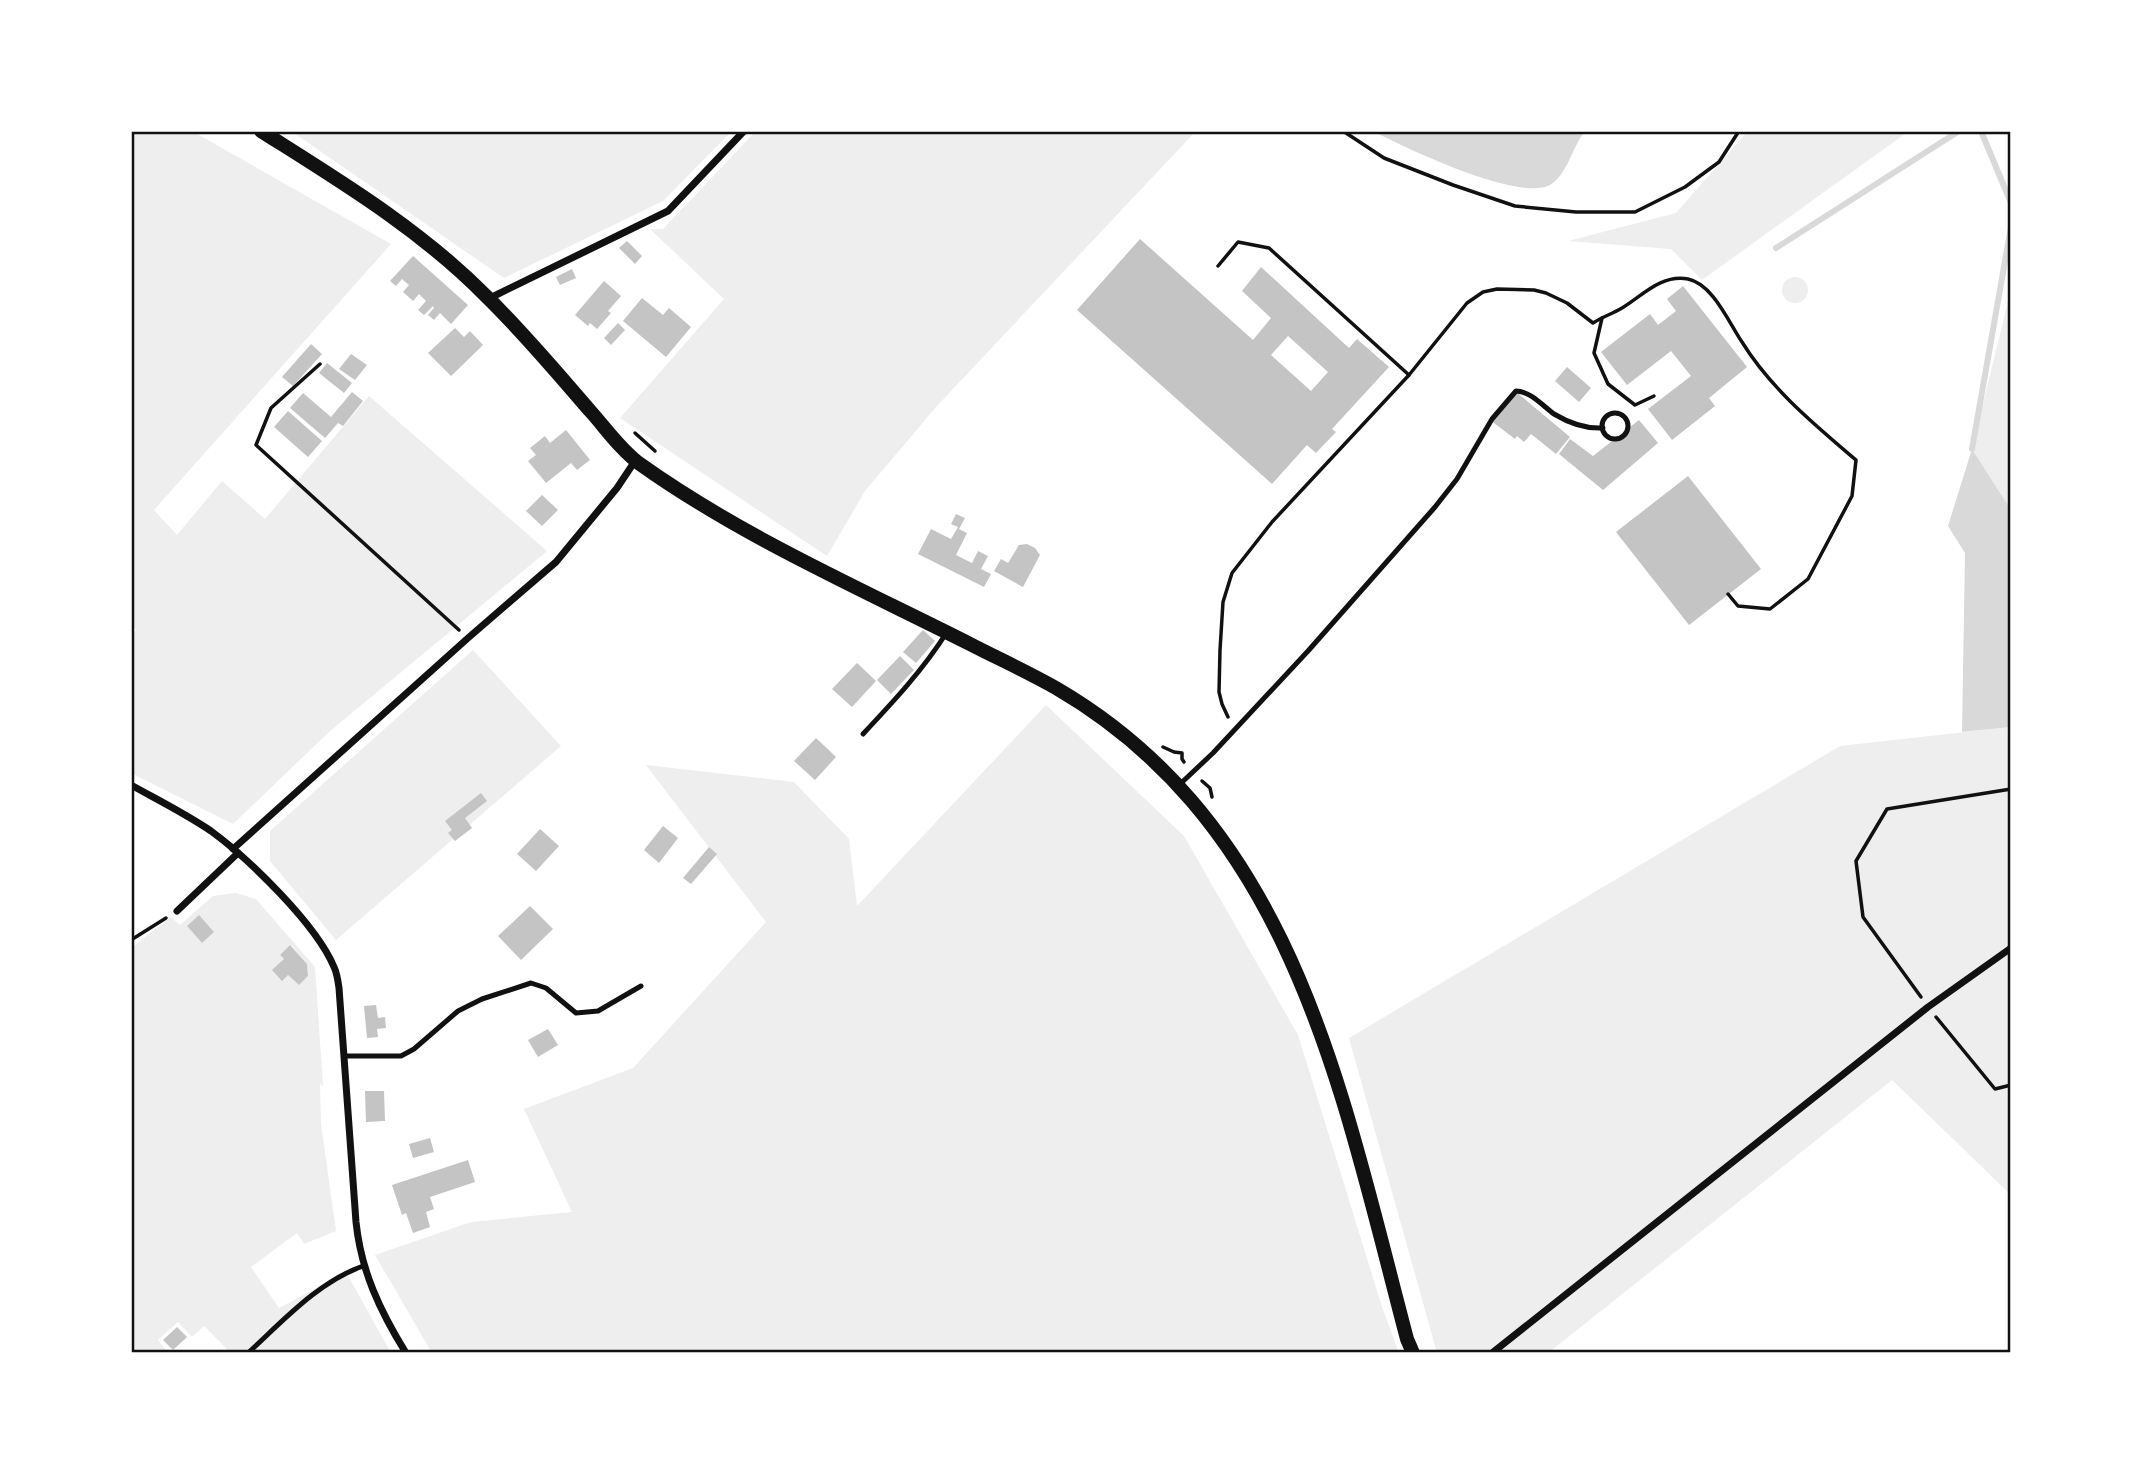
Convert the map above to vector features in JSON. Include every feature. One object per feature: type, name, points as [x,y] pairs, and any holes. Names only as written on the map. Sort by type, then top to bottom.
[{"type":"main road","points":[[261,131],[398,220],[454,266],[489,299],[635,461],[737,527],[947,632],[1084,706],[1118,730],[1178,786],[1209,823],[1249,879],[1306,991],[1348,1117],[1413,1353]]},
{"type":"street","points":[[489,299],[668,211],[744,131]]},
{"type":"street","points":[[177,911],[235,851],[468,638],[556,562],[617,488],[635,461]]},
{"type":"street","points":[[131,785],[200,824],[235,851],[292,908],[319,940],[334,966],[339,988],[356,1222],[363,1266],[381,1311],[406,1353]]},
{"type":"street","points":[[1492,1353],[1928,1007],[2011,948]]},
{"type":"lane","points":[[1178,786],[1332,624],[1452,487],[1492,419],[1516,391],[1520,390],[1554,414],[1573,423],[1603,428],[1609,437],[1617,438],[1627,432],[1628,424],[1621,414],[1612,413],[1605,418],[1603,428]]},
{"type":"lane","points":[[863,734],[902,692],[947,632]]},
{"type":"lane","points":[[345,1056],[401,1056],[414,1049],[458,1011],[482,999],[531,983],[546,988],[576,1013],[598,1011],[641,986]]},
{"type":"lane","points":[[248,1353],[322,1288],[346,1272],[363,1266]]},
{"type":"path","points":[[1343,131],[1384,158],[1453,185],[1515,206],[1576,212],[1634,212],[1685,187],[1719,162],[1739,131]]},
{"type":"path","points":[[1218,266],[1238,242],[1269,248],[1409,374]]},
{"type":"path","points":[[1235,728],[1223,708],[1219,689],[1222,608],[1232,573],[1272,522],[1409,374],[1464,306],[1483,292],[1504,289],[1539,291],[1567,303],[1593,323],[1664,281],[1674,278],[1696,281],[1729,320],[1760,370],[1812,422],[1856,460],[1852,496],[1808,579],[1770,609],[1738,606],[1728,594]]},
{"type":"path","points":[[1603,316],[1594,353],[1608,384],[1635,405],[1654,397]]},
{"type":"path","points":[[320,364],[271,408],[256,445],[468,638]]},
{"type":"path","points":[[629,429],[663,458]]},
{"type":"path","points":[[1159,744],[1182,753],[1182,759],[1210,788],[1214,804]]},
{"type":"path","points":[[2011,789],[1887,809],[1856,861],[1863,917],[1928,1007],[1995,1090],[2011,1086]]},
{"type":"path","points":[[131,940],[177,911]]},
{"type":"shaded area","points":[[131,131],[192,131],[391,244],[154,510],[177,535],[222,481],[265,519],[369,396],[547,551],[329,732],[233,824],[131,773],[131,635],[136,630],[131,624],[131,613],[134,610],[131,607]]},
{"type":"shaded area","points":[[291,131],[732,131],[663,201],[504,278]]},
{"type":"shaded area","points":[[756,131],[1196,131],[936,407],[865,491],[827,556],[620,418],[724,299],[650,229],[663,229]]},
{"type":"shaded area","points":[[1373,131],[1585,131],[1556,180],[1550,185],[1535,188],[1514,186],[1462,171]]},
{"type":"shaded area","points":[[1748,131],[1909,131],[1702,280],[1671,249],[1568,241],[1676,213]]},
{"type":"shaded area","points":[[1795,277],[1804,281],[1808,290],[1804,299],[1795,303],[1786,299],[1782,290],[1786,281]]},
{"type":"shaded area","points":[[2011,289],[2011,510],[1972,449]]},
{"type":"shaded area","points":[[1972,449],[2011,510],[2011,727],[1962,732],[1965,553],[1948,526]]},
{"type":"shaded area","points":[[473,650],[561,746],[336,940],[270,861],[270,831]]},
{"type":"shaded area","points":[[1046,705],[1184,836],[1298,1035],[1382,1307],[1399,1353],[432,1353],[375,1255],[471,1222],[572,1212],[524,1109],[633,1068],[766,922],[646,765],[794,782],[849,839],[857,906]]},
{"type":"shaded area","points":[[2011,727],[2011,1195],[1892,1080],[1548,1353],[1437,1353],[1349,1038],[1840,746]]},
{"type":"shaded area","points":[[236,893],[256,899],[315,967],[323,1086],[320,1084],[321,1124],[336,1231],[304,1244],[297,1233],[251,1267],[279,1308],[346,1272],[391,1353],[224,1353],[227,1349],[204,1326],[192,1337],[178,1322],[158,1340],[168,1353],[131,1353],[131,948],[171,917],[180,925],[213,896]],"holes":[[[199,916],[214,932],[202,943],[187,926]],[[291,945],[307,964],[308,976],[299,985],[288,975],[282,980],[273,970],[284,959],[280,955]]]},
{"type":"building","points":[[1140,239],[1253,340],[1271,318],[1242,291],[1261,267],[1349,348],[1357,339],[1389,367],[1332,429],[1336,432],[1316,453],[1307,445],[1272,484],[1077,310]],"holes":[[[1288,336],[1328,372],[1311,391],[1271,355]]]},
{"type":"building","points":[[627,241],[642,256],[635,264],[619,248]]},
{"type":"building","points":[[413,256],[468,305],[451,324],[440,313],[434,320],[428,315],[433,306],[424,315],[418,310],[426,301],[419,294],[413,301],[403,292],[409,285],[402,279],[396,286],[390,281]]},
{"type":"building","points":[[572,269],[576,278],[560,285],[556,277]]},
{"type":"building","points":[[604,281],[621,296],[597,329],[590,323],[588,326],[575,315]]},
{"type":"building","points":[[1683,286],[1747,367],[1709,398],[1715,406],[1672,440],[1648,409],[1691,376],[1671,351],[1627,385],[1601,352],[1650,314],[1658,325],[1676,311],[1667,299]]},
{"type":"building","points":[[642,298],[663,315],[669,308],[691,327],[666,357],[623,321]]},
{"type":"building","points":[[618,323],[625,330],[611,345],[604,338]]},
{"type":"building","points":[[455,328],[464,337],[470,331],[483,345],[451,376],[428,353]]},
{"type":"building","points":[[311,344],[322,354],[293,386],[282,377]]},
{"type":"building","points":[[351,354],[367,365],[355,380],[339,369]]},
{"type":"building","points":[[327,363],[352,383],[344,393],[319,373]]},
{"type":"building","points":[[1567,367],[1591,388],[1579,402],[1555,381]]},
{"type":"building","points":[[1514,390],[1570,437],[1556,454],[1531,434],[1524,442],[1517,436],[1515,439],[1490,420]]},
{"type":"building","points":[[352,392],[363,401],[343,426],[338,423],[325,438],[290,408],[303,393],[331,417]]},
{"type":"building","points":[[288,411],[322,441],[308,457],[274,427]]},
{"type":"building","points":[[1639,420],[1658,443],[1603,490],[1559,454],[1570,439],[1593,456]]},
{"type":"building","points":[[566,430],[590,460],[577,470],[571,463],[546,483],[528,461],[536,455],[530,448],[545,436],[550,443]]},
{"type":"building","points":[[1688,476],[1761,569],[1689,625],[1616,532]]},
{"type":"building","points":[[542,495],[558,510],[542,526],[526,511]]},
{"type":"building","points":[[956,514],[965,518],[959,529],[967,533],[956,555],[972,563],[978,551],[988,556],[981,569],[991,574],[984,587],[918,554],[931,529],[951,539],[958,527],[951,524]]},
{"type":"building","points":[[1027,544],[1035,548],[1040,555],[1023,587],[994,571],[1001,559],[1008,563],[1019,545]]},
{"type":"building","points":[[923,630],[935,641],[916,663],[903,652]]},
{"type":"building","points":[[900,656],[914,670],[891,694],[877,680]]},
{"type":"building","points":[[857,663],[876,681],[852,707],[832,689]]},
{"type":"building","points":[[816,738],[836,757],[815,780],[794,761]]},
{"type":"building","points":[[481,793],[487,801],[465,818],[472,828],[455,841],[448,833],[452,830],[445,821]]},
{"type":"building","points":[[663,826],[678,838],[659,863],[644,850]]},
{"type":"building","points":[[540,829],[559,846],[536,871],[517,854]]},
{"type":"building","points":[[709,847],[717,854],[691,884],[683,878]]},
{"type":"building","points":[[530,906],[553,929],[521,960],[498,936]]},
{"type":"building","points":[[199,915],[214,932],[202,943],[187,926]]},
{"type":"building","points":[[290,945],[307,964],[308,976],[299,985],[288,975],[282,981],[272,970],[284,959],[280,955]]},
{"type":"building","points":[[376,1005],[378,1018],[385,1017],[386,1028],[377,1029],[378,1037],[367,1038],[364,1006]]},
{"type":"building","points":[[548,1029],[558,1045],[538,1057],[528,1040]]},
{"type":"building","points":[[365,1091],[384,1091],[385,1121],[366,1122]]},
{"type":"building","points":[[430,1138],[434,1152],[413,1158],[409,1144]]},
{"type":"building","points":[[468,1160],[475,1182],[430,1197],[434,1209],[426,1212],[430,1227],[413,1233],[406,1213],[402,1215],[392,1185]]},
{"type":"building","points":[[177,1327],[187,1337],[173,1350],[163,1340]]},
{"type":"waterway","points":[[1776,248],[1959,131]]},
{"type":"waterway","points":[[1981,131],[2011,203]]},
{"type":"waterway","points":[[1972,449],[2011,227]]}]
